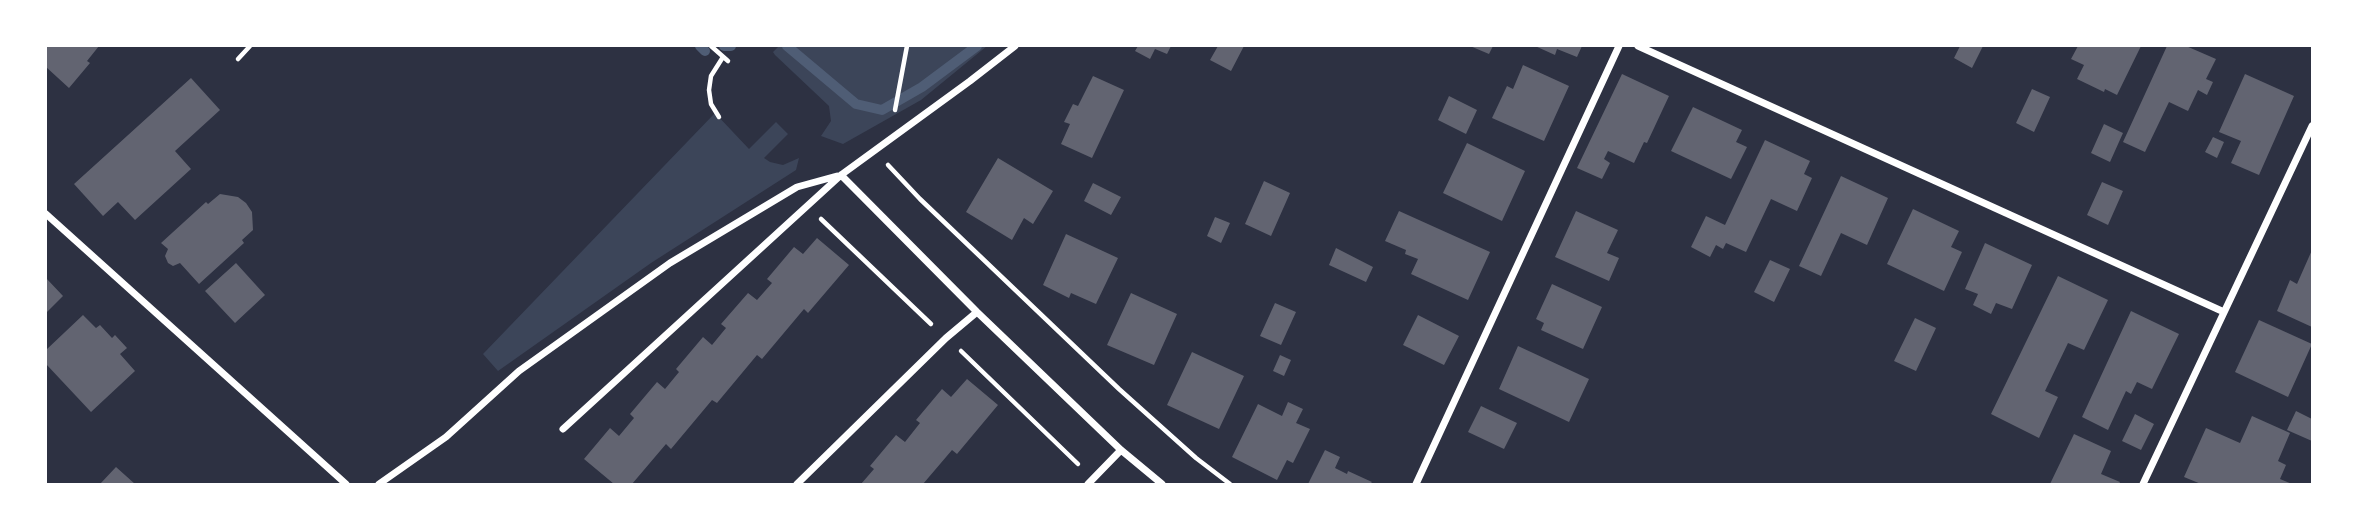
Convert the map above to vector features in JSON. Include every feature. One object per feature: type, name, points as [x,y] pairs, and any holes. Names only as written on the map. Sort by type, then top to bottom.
[{"type":"street","points":[[563,429],[841,175],[1015,46]]},
{"type":"street","points":[[1416,485],[1619,46]]},
{"type":"street","points":[[1638,46],[2224,312]]},
{"type":"street","points":[[2143,485],[2312,126]]},
{"type":"street","points":[[841,175],[977,312],[1121,450],[1162,485]]},
{"type":"street","points":[[379,485],[446,437],[519,371],[670,263],[797,187],[841,175]]},
{"type":"street","points":[[46,214],[346,485]]},
{"type":"street","points":[[797,485],[946,338],[977,312]]},
{"type":"street","points":[[1088,485],[1121,450]]},
{"type":"path","points":[[238,59],[250,46]]},
{"type":"path","points":[[711,46],[728,61]]},
{"type":"path","points":[[890,139],[907,46]]},
{"type":"path","points":[[719,117],[711,104],[709,90],[711,76],[723,57]]},
{"type":"path","points":[[874,151],[920,199],[1119,388],[1230,485]]},
{"type":"shaded area","points":[[779,46],[987,46],[921,100],[843,144],[821,136],[831,121],[829,106],[775,55],[773,52]]},
{"type":"shaded area","points":[[715,113],[749,149],[776,122],[788,134],[764,158],[783,165],[799,158],[796,170],[651,263],[498,371],[483,354]]},
{"type":"building","points":[[46,46],[99,46],[87,61],[90,63],[69,88],[46,67]]},
{"type":"building","points":[[1138,46],[1171,46],[1167,54],[1155,49],[1150,59],[1135,51]]},
{"type":"building","points":[[1218,46],[1244,46],[1231,71],[1210,60]]},
{"type":"building","points":[[1470,46],[1493,46],[1489,54]]},
{"type":"building","points":[[1535,46],[1582,46],[1577,57],[1557,49],[1555,55]]},
{"type":"building","points":[[1960,46],[1983,46],[1972,68],[1954,58]]},
{"type":"building","points":[[2078,46],[2141,46],[2117,95],[2077,79],[2084,65],[2071,59]]},
{"type":"building","points":[[2167,46],[2186,46],[2216,59],[2206,79],[2213,82],[2207,95],[2198,90],[2188,111],[2169,102],[2145,152],[2123,142]]},
{"type":"building","points":[[1523,65],[1569,86],[1544,141],[1492,118],[1507,86],[1513,89]]},
{"type":"building","points":[[1622,74],[1669,96],[1647,143],[1644,142],[1634,163],[1608,151],[1604,159],[1610,163],[1602,179],[1577,168]]},
{"type":"building","points":[[2245,74],[2294,96],[2259,175],[2231,163],[2241,141],[2219,132]]},
{"type":"building","points":[[1093,76],[1124,90],[1092,158],[1061,144],[1070,124],[1064,122],[1073,104],[1078,106]]},
{"type":"building","points":[[191,78],[220,110],[175,151],[191,169],[135,220],[118,202],[103,216],[74,184]]},
{"type":"building","points":[[2032,89],[2050,97],[2034,132],[2016,123]]},
{"type":"building","points":[[1449,96],[1477,110],[1466,134],[1438,120]]},
{"type":"building","points":[[1693,107],[1742,130],[1736,142],[1747,147],[1731,179],[1671,151]]},
{"type":"building","points":[[2104,124],[2123,133],[2110,162],[2091,153]]},
{"type":"building","points":[[2213,137],[2224,142],[2217,158],[2205,152]]},
{"type":"building","points":[[1765,140],[1810,161],[1804,174],[1812,178],[1797,211],[1771,199],[1746,252],[1726,243],[1723,249],[1716,245],[1710,257],[1691,247],[1706,216],[1725,225]]},
{"type":"building","points":[[1467,143],[1525,171],[1502,221],[1443,193]]},
{"type":"building","points":[[998,158],[1053,191],[1033,224],[1024,218],[1012,240],[966,212]]},
{"type":"building","points":[[1841,176],[1888,198],[1867,245],[1841,233],[1821,276],[1799,266]]},
{"type":"building","points":[[1264,181],[1290,193],[1271,236],[1245,224]]},
{"type":"building","points":[[2102,182],[2123,191],[2108,225],[2087,215]]},
{"type":"building","points":[[1093,183],[1121,197],[1111,215],[1084,201]]},
{"type":"building","points":[[220,194],[238,197],[246,203],[252,212],[253,230],[242,240],[244,243],[199,284],[180,263],[173,266],[168,263],[165,256],[168,249],[161,243],[206,202],[208,204]]},
{"type":"building","points":[[1913,209],[1959,231],[1951,247],[1962,252],[1944,291],[1887,264]]},
{"type":"building","points":[[1399,211],[1490,252],[1468,300],[1411,274],[1418,259],[1405,254],[1406,250],[1385,241]]},
{"type":"building","points":[[1576,211],[1618,230],[1607,253],[1619,258],[1609,281],[1555,257]]},
{"type":"building","points":[[1215,217],[1230,223],[1221,243],[1207,236]]},
{"type":"building","points":[[1066,234],[1118,258],[1096,304],[1071,293],[1069,298],[1043,285]]},
{"type":"building","points":[[817,238],[849,265],[808,313],[804,309],[762,359],[757,355],[717,403],[712,400],[671,449],[666,444],[632,484],[614,484],[584,459],[610,428],[619,436],[634,418],[630,414],[657,382],[665,389],[679,372],[676,369],[703,337],[712,345],[726,328],[721,324],[748,293],[757,300],[772,283],[767,279],[794,247],[803,254]]},
{"type":"building","points":[[1985,243],[2032,265],[2012,309],[1996,303],[1991,314],[1973,305],[1978,294],[1965,289]]},
{"type":"building","points":[[1336,248],[1373,267],[1366,282],[1329,265]]},
{"type":"building","points":[[2312,250],[2312,327],[2277,311],[2290,280],[2297,284]]},
{"type":"building","points":[[1770,260],[1790,269],[1774,302],[1754,292]]},
{"type":"building","points":[[236,263],[265,295],[235,323],[205,291]]},
{"type":"building","points":[[2058,276],[2108,300],[2084,350],[2068,343],[2045,391],[2058,397],[2039,438],[1991,414]]},
{"type":"building","points":[[46,278],[63,296],[46,313]]},
{"type":"building","points":[[1552,284],[1602,307],[1583,349],[1541,330],[1544,323],[1536,319]]},
{"type":"building","points":[[1131,293],[1177,314],[1154,365],[1107,345]]},
{"type":"building","points":[[1275,303],[1296,312],[1281,345],[1260,336]]},
{"type":"building","points":[[2131,311],[2179,334],[2152,389],[2137,382],[2131,394],[2126,391],[2108,430],[2082,417]]},
{"type":"building","points":[[83,315],[96,328],[100,325],[112,338],[115,335],[127,348],[120,354],[135,371],[91,412],[46,364],[46,350]]},
{"type":"building","points":[[1418,315],[1459,336],[1444,365],[1403,345]]},
{"type":"building","points":[[1915,318],[1936,328],[1916,371],[1894,361]]},
{"type":"building","points":[[2259,320],[2312,344],[2288,397],[2235,372]]},
{"type":"building","points":[[1518,346],[1589,379],[1569,422],[1499,389]]},
{"type":"building","points":[[1192,352],[1244,376],[1219,429],[1167,405]]},
{"type":"building","points":[[1280,355],[1291,360],[1284,376],[1273,371]]},
{"type":"building","points":[[967,379],[998,405],[957,454],[952,450],[923,484],[861,484],[874,469],[870,466],[896,435],[905,442],[920,423],[916,420],[942,389],[951,397]]},
{"type":"building","points":[[1288,402],[1303,409],[1296,423],[1310,429],[1293,463],[1287,460],[1277,480],[1232,457],[1258,404],[1282,416]]},
{"type":"building","points":[[1481,406],[1517,423],[1504,449],[1468,432]]},
{"type":"building","points":[[2296,411],[2312,419],[2312,441],[2287,430]]},
{"type":"building","points":[[2135,414],[2154,424],[2141,450],[2122,441]]},
{"type":"building","points":[[2252,416],[2290,433],[2278,461],[2286,465],[2280,479],[2292,484],[2201,484],[2184,477],[2206,428],[2240,443]]},
{"type":"building","points":[[2074,434],[2111,451],[2101,474],[2120,482],[2119,484],[2050,484]]},
{"type":"building","points":[[1325,450],[1340,457],[1335,468],[1372,482],[1308,484]]},
{"type":"building","points":[[116,467],[135,484],[100,484]]},
{"type":"waterway","points":[[700,46],[705,51]]},
{"type":"waterway","points":[[724,46],[731,46]]},
{"type":"waterway","points":[[787,46],[856,104],[882,110],[922,87],[977,46]]}]
